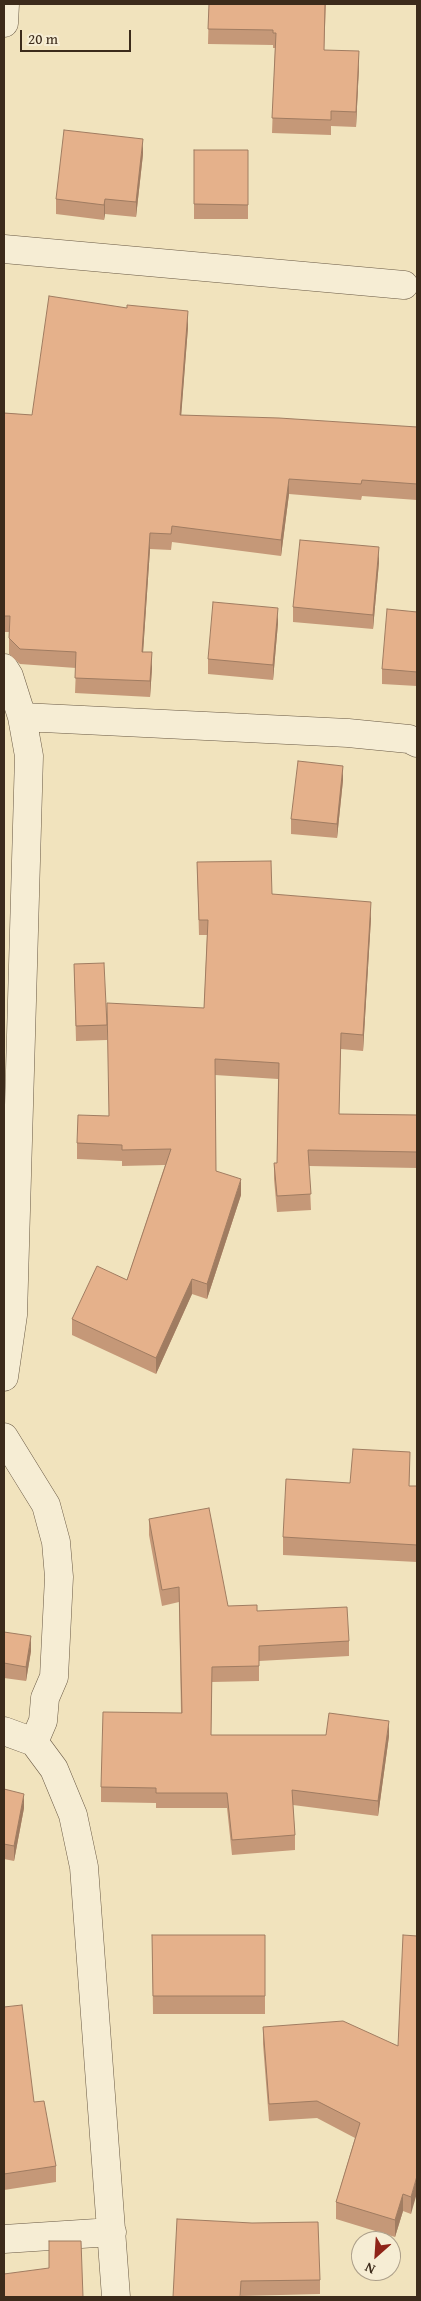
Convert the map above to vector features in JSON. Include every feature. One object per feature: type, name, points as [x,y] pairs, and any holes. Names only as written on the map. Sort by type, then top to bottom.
[{"type":"street","points":[[4,23],[5,4]]},
{"type":"street","points":[[4,249],[404,285]]},
{"type":"street","points":[[4,668],[9,676],[22,717],[29,756],[13,1315],[4,1377]]},
{"type":"street","points":[[22,717],[348,733],[409,739],[417,742]]},
{"type":"street","points":[[4,740],[29,756]]},
{"type":"street","points":[[4,1437],[46,1505],[56,1542],[58,1577],[54,1677],[45,1698],[43,1721],[34,1742]]},
{"type":"street","points":[[4,1731],[34,1742],[54,1769],[73,1815],[84,1867],[116,2297]]},
{"type":"street","points":[[4,2239],[112,2232]]},
{"type":"building","points":[[209,4],[325,4],[324,50],[359,51],[356,112],[331,111],[331,120],[272,118],[276,33],[273,33],[273,30],[208,29]]},
{"type":"building","points":[[64,130],[143,139],[136,202],[105,199],[104,205],[56,199]]},
{"type":"building","points":[[194,150],[248,150],[248,205],[194,204]]},
{"type":"building","points":[[49,296],[127,308],[127,305],[188,311],[180,415],[279,418],[417,427],[417,484],[362,480],[361,484],[289,479],[281,540],[172,526],[171,534],[150,533],[142,652],[152,652],[150,681],[75,678],[76,652],[20,649],[9,638],[10,616],[4,616],[4,413],[32,415]]},
{"type":"building","points":[[300,540],[379,547],[373,615],[293,607]]},
{"type":"building","points":[[213,602],[278,608],[273,665],[208,659]]},
{"type":"building","points":[[387,609],[417,612],[417,672],[382,669]]},
{"type":"building","points":[[298,761],[343,766],[337,824],[291,819]]},
{"type":"building","points":[[271,861],[272,894],[371,902],[363,1035],[341,1033],[339,1114],[417,1115],[417,1152],[308,1150],[311,1194],[277,1196],[274,1163],[277,1163],[279,1063],[215,1059],[216,1171],[241,1179],[207,1284],[192,1279],[156,1358],[72,1319],[97,1266],[127,1280],[171,1149],[122,1150],[122,1145],[77,1143],[78,1115],[109,1116],[107,1003],[204,1008],[208,920],[199,920],[197,862]]},
{"type":"building","points":[[104,963],[107,1025],[76,1026],[74,964]]},
{"type":"building","points":[[353,1449],[410,1452],[409,1486],[417,1486],[417,1545],[283,1537],[286,1479],[350,1483]]},
{"type":"building","points":[[209,1508],[228,1606],[257,1605],[257,1611],[347,1607],[349,1641],[259,1646],[259,1666],[212,1667],[211,1735],[326,1735],[329,1713],[389,1721],[378,1801],[292,1790],[295,1835],[232,1840],[227,1793],[156,1793],[156,1788],[101,1787],[103,1712],[182,1713],[179,1587],[162,1590],[149,1519]]},
{"type":"building","points":[[4,1632],[31,1636],[26,1667],[4,1663]]},
{"type":"building","points":[[4,1789],[24,1794],[14,1846],[4,1844]]},
{"type":"building","points":[[152,1935],[265,1935],[265,1996],[153,1996]]},
{"type":"building","points":[[403,1935],[417,1936],[417,2176],[411,2197],[403,2194],[395,2220],[336,2202],[360,2123],[317,2101],[269,2104],[263,2027],[343,2021],[398,2046]]},
{"type":"building","points":[[22,2005],[34,2102],[44,2101],[56,2166],[4,2174],[4,2007]]},
{"type":"building","points":[[177,2219],[252,2223],[318,2222],[320,2280],[241,2281],[240,2297],[173,2297]]},
{"type":"building","points":[[49,2241],[81,2241],[83,2297],[4,2297],[4,2274],[49,2268]]}]
